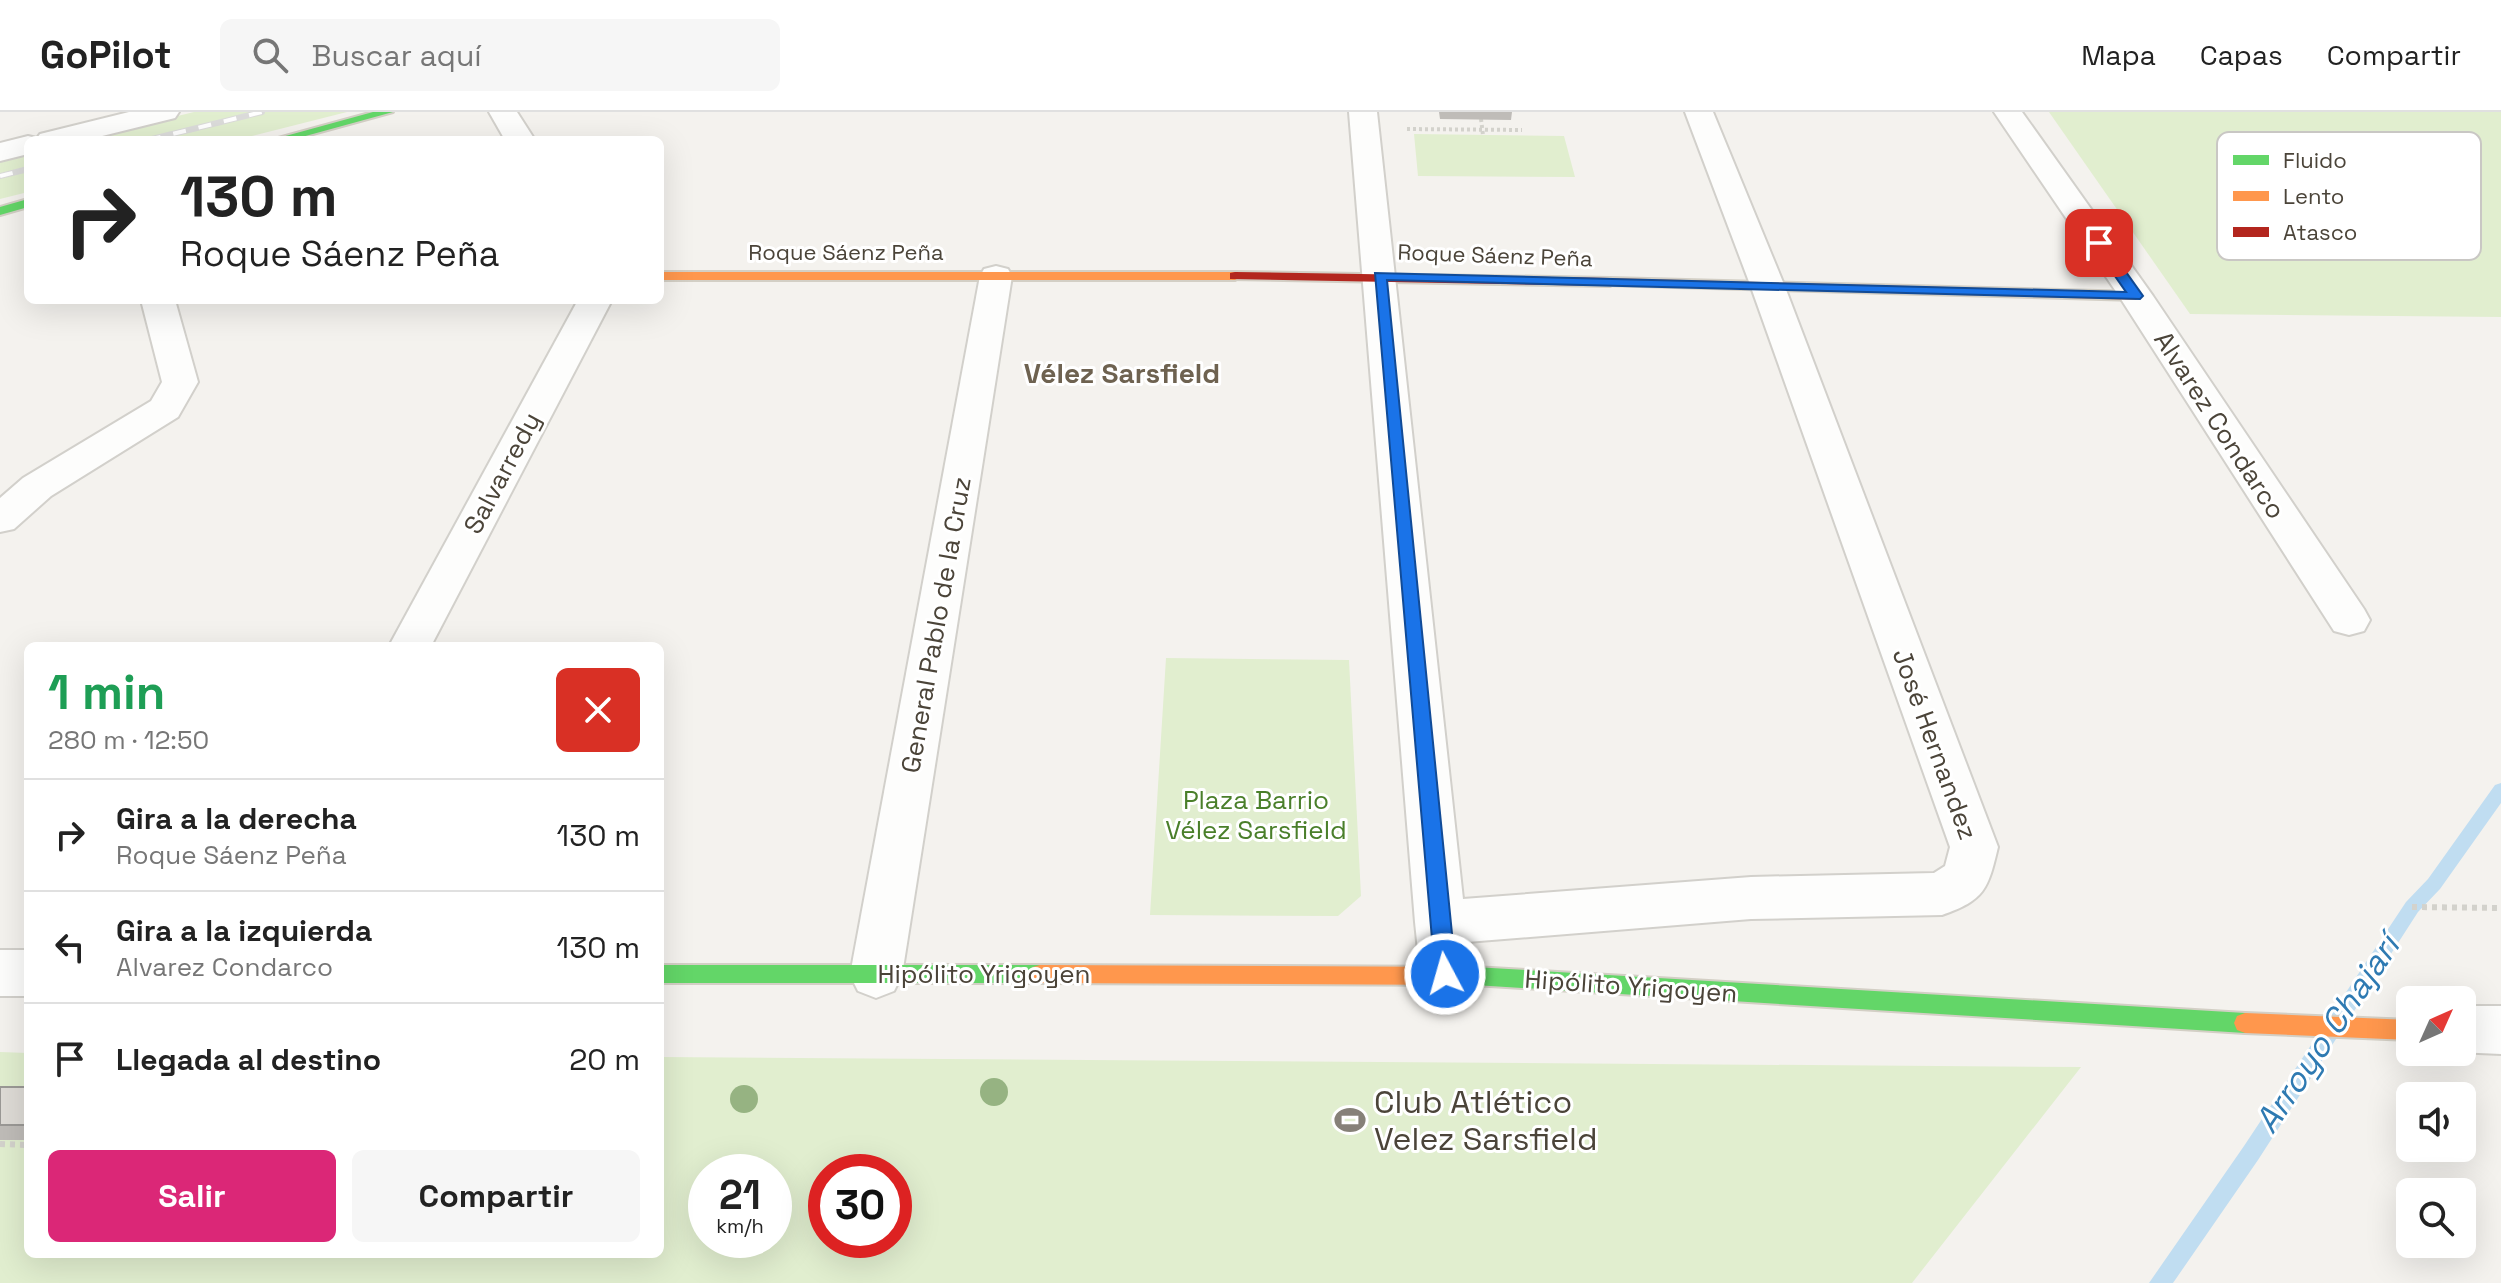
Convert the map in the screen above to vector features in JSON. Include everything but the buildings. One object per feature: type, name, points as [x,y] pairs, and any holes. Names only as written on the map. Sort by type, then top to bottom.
[{"type":"street","points":[[66,136],[165,112]]},
{"type":"street","points":[[293,136],[387,112]]},
{"type":"street","points":[[503,112],[518,136]]},
{"type":"street","points":[[1363,112],[1445,974]]},
{"type":"street","name":"José Hernandez","points":[[1440,922],[1751,898],[1942,894],[1966,878],[1974,847],[1768,287],[1699,112]]},
{"type":"street","name":"Alvarez Condarco","points":[[2008,112],[2136,296],[2349,620]]},
{"type":"street","points":[[0,152],[24,146]]},
{"type":"street","points":[[0,211],[24,204]]},
{"type":"street","name":"Roque Sáenz Peña","points":[[664,276],[1379,276],[2136,296]]},
{"type":"street","name":"General Pablo de la Cruz","points":[[876,975],[996,276]]},
{"type":"street","points":[[0,519],[37,487],[165,409],[180,382],[159,304]]},
{"type":"street","name":"Salvarredy","points":[[412,642],[593,304]]},
{"type":"street","points":[[0,973],[24,973]]},
{"type":"street","name":"Hipólito Yrigoyen","points":[[664,974],[1445,974],[2152,1019],[2396,1029]]},
{"type":"street","points":[[2476,1030],[2501,1030]]},
{"type":"path","points":[[1481,119],[1483,132]]},
{"type":"path","points":[[1407,129],[1522,130]]},
{"type":"path","points":[[2412,907],[2498,908]]},
{"type":"path","points":[[0,1144],[24,1145]]},
{"type":"green space","points":[[194,112],[347,112],[252,136],[95,136]]},
{"type":"green space","points":[[2049,112],[2501,112],[2501,317],[2190,314]]},
{"type":"green space","points":[[1414,134],[1564,136],[1575,177],[1418,176]]},
{"type":"green space","points":[[24,154],[24,193],[0,199],[0,159]]},
{"type":"green space","name":"Plaza Barrio Vélez Sarsfield","points":[[1166,658],[1349,660],[1361,896],[1338,916],[1150,915]]},
{"type":"green space","name":"Club Atlético Velez Sarsfield","points":[[0,1052],[24,1053],[24,1258],[664,1258],[664,1057],[2081,1067],[1912,1283],[0,1283]]},
{"type":"waterway","name":"Arroyo Chajarí","points":[[2160,1283],[2251,1153],[2412,907],[2434,884],[2501,790]]},
{"type":"railway","points":[[164,136],[262,112]]},
{"type":"railway","points":[[0,176],[24,170]]},
{"type":"traffic: fast","points":[[293,136],[387,112]]},
{"type":"traffic: fast","points":[[0,211],[24,204]]},
{"type":"traffic: fast","points":[[664,974],[1040,974]]},
{"type":"traffic: fast","points":[[1474,976],[2245,1023]]},
{"type":"traffic: slow","points":[[664,276],[1235,276]]},
{"type":"traffic: slow","points":[[1610,282],[2136,296]]},
{"type":"traffic: slow","points":[[1040,974],[1474,976]]},
{"type":"traffic: slow","points":[[2245,1023],[2396,1029]]},
{"type":"traffic: jam","points":[[1235,276],[1610,282]]},
{"type":"place","name":"Club Atlético Velez Sarsfield","points":[[1350,1120]]},
{"type":"district","name":"Vélez Sarsfield","points":[[1122,373]]},
{"type":"route","points":[[1445,974],[1379,276],[2136,296],[2099,243]]}]
